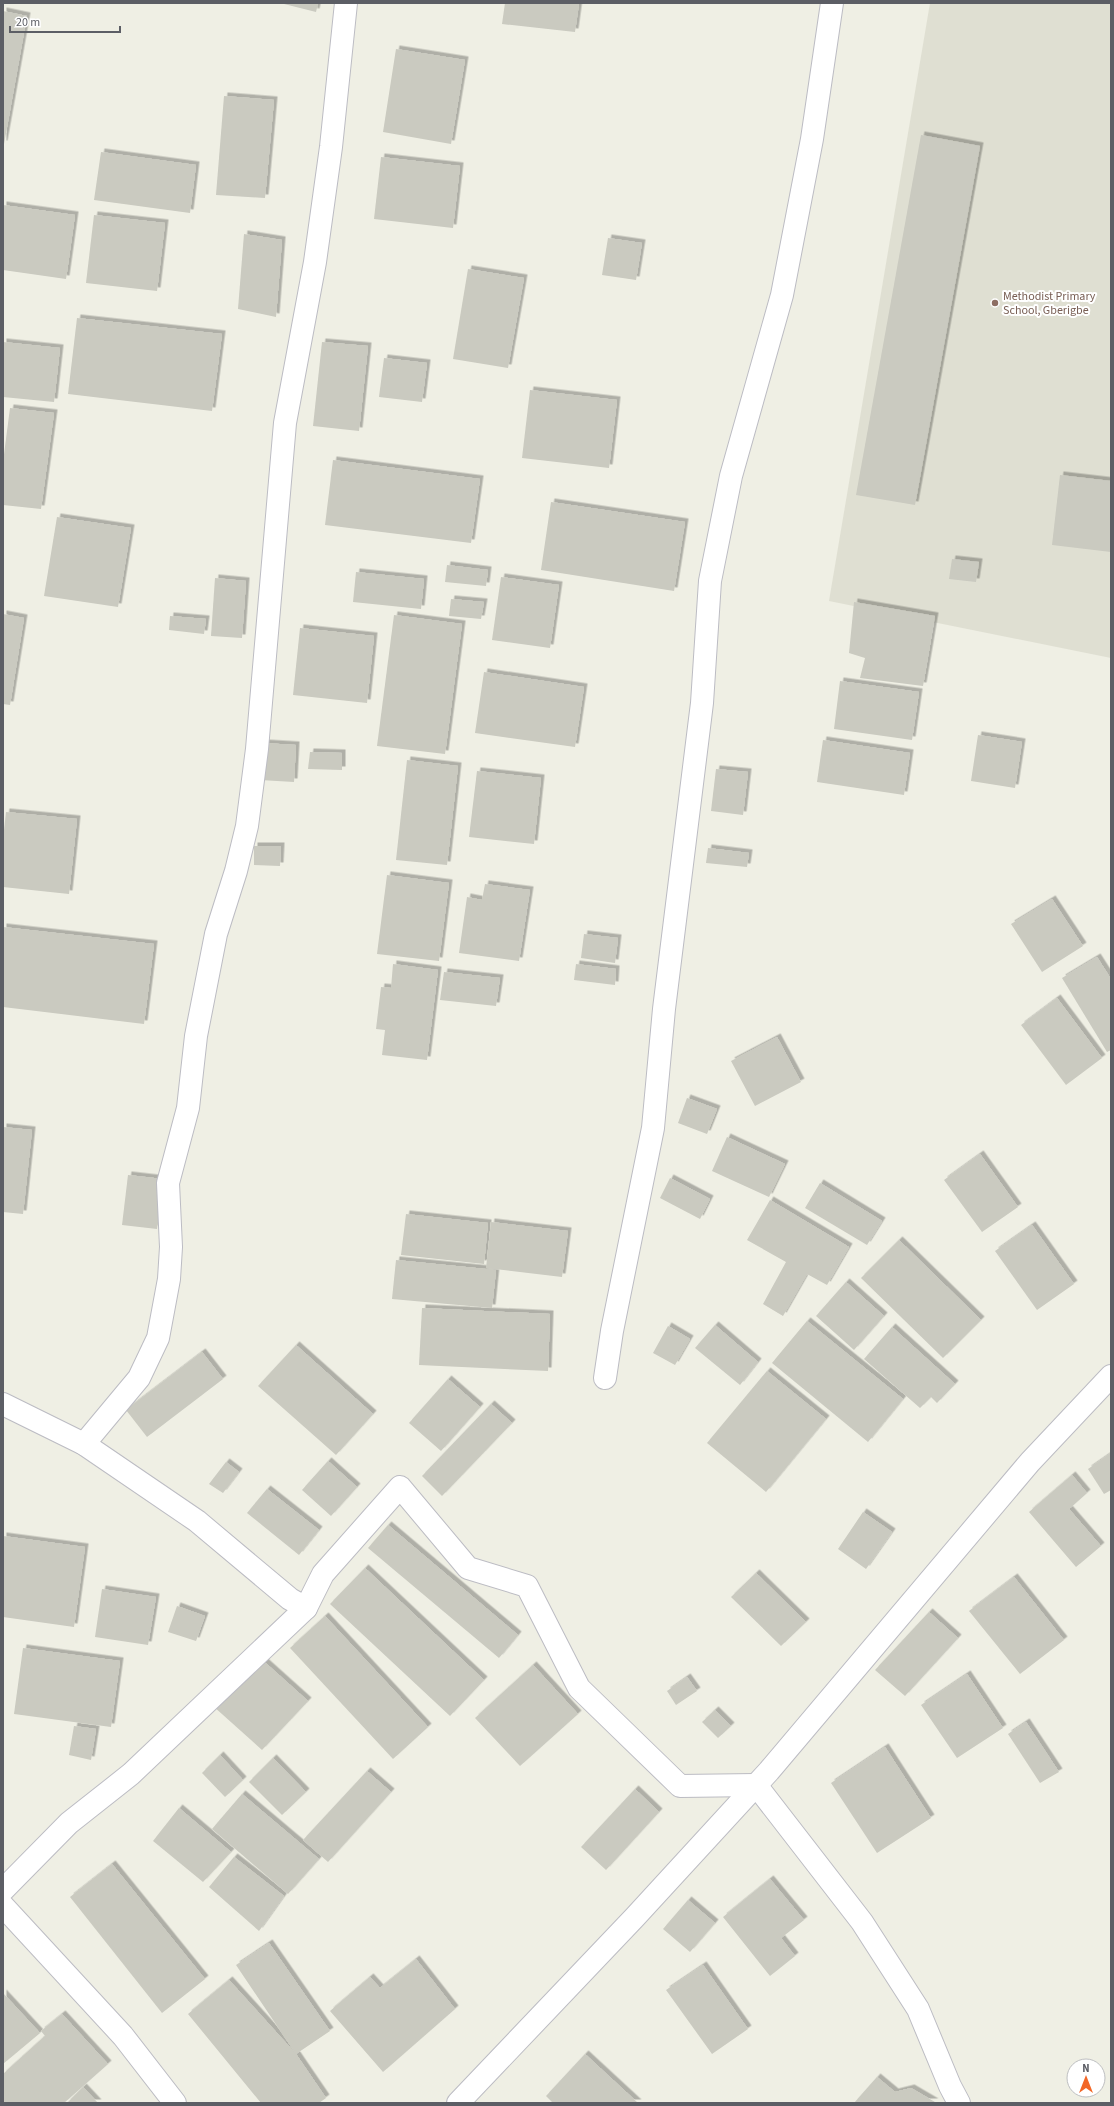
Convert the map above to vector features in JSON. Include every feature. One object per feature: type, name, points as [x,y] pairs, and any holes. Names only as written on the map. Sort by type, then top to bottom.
[{"type":"street","points":[[84,1444],[139,1378],[158,1338],[169,1279],[171,1247],[168,1183],[188,1108],[196,1036],[216,934],[236,871],[248,818],[257,749],[285,423],[315,262],[331,147],[346,3]]},
{"type":"street","points":[[605,1378],[612,1331],[653,1128],[664,1009],[702,703],[710,581],[731,476],[782,296],[812,139],[832,3]]},
{"type":"street","points":[[458,2103],[635,1917],[756,1785],[1030,1462],[1111,1376]]},
{"type":"street","points":[[3,1404],[84,1444],[197,1521],[290,1599],[306,1608]]},
{"type":"street","points":[[3,1890],[69,1823],[131,1774],[306,1608],[324,1574],[400,1487],[468,1568],[527,1586],[579,1688],[680,1786],[756,1785]]},
{"type":"street","points":[[756,1785],[862,1922],[918,2009],[950,2086],[960,2103]]},
{"type":"street","points":[[3,1906],[123,2036],[175,2103]]},
{"type":"shaded area","name":"Methodist Primary School, Gberigbe","points":[[930,3],[1111,4],[1111,658],[829,601]]},
{"type":"building","points":[[280,3],[318,3],[316,12]]},
{"type":"building","points":[[505,3],[579,3],[575,32],[502,24]]},
{"type":"building","points":[[3,11],[27,16],[4,144],[3,144]]},
{"type":"building","points":[[396,49],[465,60],[451,144],[383,132]]},
{"type":"building","points":[[224,96],[274,100],[265,198],[216,195]]},
{"type":"building","points":[[921,135],[980,146],[915,505],[856,495]]},
{"type":"building","points":[[101,152],[196,165],[190,213],[94,200]]},
{"type":"building","points":[[381,157],[460,166],[453,228],[374,219]]},
{"type":"building","points":[[3,205],[75,215],[66,279],[3,270]]},
{"type":"building","points":[[94,215],[165,223],[157,291],[86,283]]},
{"type":"building","points":[[244,234],[282,240],[276,317],[238,309]]},
{"type":"building","points":[[608,238],[642,243],[636,280],[602,275]]},
{"type":"building","points":[[468,269],[524,278],[508,368],[453,359]]},
{"type":"building","points":[[77,318],[222,334],[212,411],[68,394]]},
{"type":"building","points":[[3,342],[60,348],[54,402],[3,397]]},
{"type":"building","points":[[322,342],[368,346],[359,431],[313,426]]},
{"type":"building","points":[[384,358],[427,363],[422,402],[379,397]]},
{"type":"building","points":[[530,390],[617,400],[609,468],[522,458]]},
{"type":"building","points":[[10,408],[54,413],[41,509],[3,505],[3,462]]},
{"type":"building","points":[[333,460],[480,479],[471,543],[325,525]]},
{"type":"building","points":[[1060,475],[1111,481],[1111,552],[1052,545]]},
{"type":"building","points":[[551,502],[685,522],[674,591],[541,570]]},
{"type":"building","points":[[57,517],[131,528],[118,607],[44,596]]},
{"type":"building","points":[[952,559],[979,562],[976,582],[949,579]]},
{"type":"building","points":[[447,565],[488,570],[486,586],[445,582]]},
{"type":"building","points":[[356,572],[424,579],[421,609],[353,602]]},
{"type":"building","points":[[501,577],[559,585],[550,648],[492,640]]},
{"type":"building","points":[[215,578],[246,581],[242,638],[211,636]]},
{"type":"building","points":[[451,599],[484,602],[481,619],[449,616]]},
{"type":"building","points":[[854,602],[935,616],[923,686],[860,678],[865,658],[849,653]]},
{"type":"building","points":[[3,614],[24,618],[10,705],[3,704]]},
{"type":"building","points":[[394,615],[462,624],[445,754],[377,746]]},
{"type":"building","points":[[170,616],[206,619],[204,634],[169,630]]},
{"type":"building","points":[[300,628],[374,636],[367,703],[293,695]]},
{"type":"building","points":[[484,672],[584,687],[575,747],[475,733]]},
{"type":"building","points":[[840,681],[919,692],[912,740],[834,729]]},
{"type":"building","points":[[978,735],[1022,742],[1015,788],[971,781]]},
{"type":"building","points":[[823,740],[910,753],[904,795],[817,782]]},
{"type":"building","points":[[263,743],[296,745],[294,782],[260,780]]},
{"type":"building","points":[[310,752],[342,753],[342,770],[308,769]]},
{"type":"building","points":[[407,760],[458,766],[447,865],[396,860]]},
{"type":"building","points":[[716,769],[748,772],[743,815],[711,811]]},
{"type":"building","points":[[477,771],[541,778],[534,844],[469,837]]},
{"type":"building","points":[[6,812],[77,819],[69,894],[3,887],[3,839]]},
{"type":"building","points":[[254,846],[281,846],[280,866],[254,865]]},
{"type":"building","points":[[708,848],[749,853],[747,867],[706,863]]},
{"type":"building","points":[[387,875],[449,883],[439,961],[377,954]]},
{"type":"building","points":[[485,884],[530,890],[519,961],[459,953],[467,897],[482,900]]},
{"type":"building","points":[[1052,899],[1083,946],[1042,972],[1011,924]]},
{"type":"building","points":[[3,927],[154,944],[144,1024],[3,1007]]},
{"type":"building","points":[[584,934],[618,938],[615,963],[581,958]]},
{"type":"building","points":[[1097,957],[1111,979],[1111,1050],[1107,1052],[1062,978]]},
{"type":"building","points":[[393,964],[438,970],[427,1060],[382,1055],[385,1030],[376,1029],[381,987],[391,988]]},
{"type":"building","points":[[576,964],[616,969],[615,985],[574,980]]},
{"type":"building","points":[[444,972],[500,978],[496,1006],[440,1000]]},
{"type":"building","points":[[1057,998],[1102,1058],[1066,1085],[1021,1025]]},
{"type":"building","points":[[777,1037],[801,1082],[755,1106],[731,1061]]},
{"type":"building","points":[[687,1098],[717,1109],[707,1134],[678,1123]]},
{"type":"building","points":[[3,1127],[32,1130],[23,1214],[3,1212]]},
{"type":"building","points":[[727,1137],[785,1164],[769,1197],[712,1171]]},
{"type":"building","points":[[980,1154],[1018,1207],[982,1232],[944,1180]]},
{"type":"building","points":[[128,1175],[163,1179],[157,1229],[122,1225]]},
{"type":"building","points":[[670,1178],[710,1199],[700,1219],[660,1198]]},
{"type":"building","points":[[820,1183],[882,1221],[867,1245],[805,1208]]},
{"type":"building","points":[[770,1200],[849,1247],[827,1285],[807,1274],[783,1316],[763,1304],[786,1262],[747,1240]]},
{"type":"building","points":[[406,1214],[488,1223],[484,1264],[401,1255]]},
{"type":"building","points":[[491,1222],[568,1231],[562,1277],[486,1268]]},
{"type":"building","points":[[1032,1225],[1074,1284],[1037,1310],[995,1251]]},
{"type":"building","points":[[899,1240],[981,1320],[943,1358],[861,1278]]},
{"type":"building","points":[[396,1260],[496,1270],[492,1308],[392,1299]]},
{"type":"building","points":[[846,1282],[884,1316],[854,1350],[816,1316]]},
{"type":"building","points":[[422,1308],[550,1314],[548,1371],[419,1365]]},
{"type":"building","points":[[807,1321],[903,1399],[868,1442],[772,1363]]},
{"type":"building","points":[[715,1325],[758,1362],[740,1385],[695,1348]]},
{"type":"building","points":[[668,1326],[690,1339],[675,1365],[653,1353]]},
{"type":"building","points":[[892,1327],[955,1384],[937,1403],[931,1397],[920,1408],[864,1359]]},
{"type":"building","points":[[296,1345],[373,1414],[336,1455],[258,1386]]},
{"type":"building","points":[[202,1352],[223,1379],[147,1437],[126,1410]]},
{"type":"building","points":[[767,1371],[826,1419],[766,1492],[707,1443]]},
{"type":"building","points":[[448,1379],[480,1407],[441,1451],[409,1423]]},
{"type":"building","points":[[491,1404],[512,1423],[442,1496],[422,1476]]},
{"type":"building","points":[[1111,1453],[1111,1490],[1104,1494],[1088,1469]]},
{"type":"building","points":[[328,1461],[357,1487],[331,1516],[302,1490]]},
{"type":"building","points":[[226,1462],[239,1472],[223,1493],[209,1484]]},
{"type":"building","points":[[1072,1475],[1087,1493],[1069,1509],[1101,1546],[1076,1567],[1029,1512]]},
{"type":"building","points":[[267,1489],[319,1530],[299,1555],[247,1513]]},
{"type":"building","points":[[863,1512],[892,1532],[866,1569],[838,1549]]},
{"type":"building","points":[[388,1525],[518,1635],[499,1658],[368,1548]]},
{"type":"building","points":[[3,1536],[85,1547],[74,1627],[3,1617]]},
{"type":"building","points":[[365,1568],[484,1680],[450,1716],[330,1604]]},
{"type":"building","points":[[756,1573],[806,1622],[781,1646],[731,1597]]},
{"type":"building","points":[[1014,1577],[1064,1640],[1020,1674],[969,1611]]},
{"type":"building","points":[[102,1589],[156,1597],[148,1645],[95,1637]]},
{"type":"building","points":[[177,1606],[205,1616],[196,1641],[168,1632]]},
{"type":"building","points":[[929,1612],[958,1638],[905,1696],[875,1670]]},
{"type":"building","points":[[325,1616],[428,1727],[393,1759],[290,1648]]},
{"type":"building","points":[[23,1648],[120,1661],[111,1727],[14,1714]]},
{"type":"building","points":[[259,1657],[308,1701],[262,1750],[213,1706]]},
{"type":"building","points":[[533,1665],[578,1714],[520,1766],[475,1718]]},
{"type":"building","points":[[967,1674],[1003,1728],[957,1758],[921,1705]]},
{"type":"building","points":[[687,1677],[697,1691],[676,1705],[667,1691]]},
{"type":"building","points":[[715,1710],[731,1726],[718,1738],[702,1722]]},
{"type":"building","points":[[1026,1722],[1059,1772],[1040,1783],[1008,1734]]},
{"type":"building","points":[[74,1726],[96,1729],[91,1760],[69,1755]]},
{"type":"building","points":[[885,1747],[931,1818],[877,1853],[831,1783]]},
{"type":"building","points":[[220,1755],[243,1780],[225,1797],[202,1773]]},
{"type":"building","points":[[273,1758],[306,1792],[282,1815],[249,1782]]},
{"type":"building","points":[[367,1771],[391,1792],[328,1862],[303,1840]]},
{"type":"building","points":[[635,1789],[659,1812],[606,1870],[581,1847]]},
{"type":"building","points":[[242,1794],[319,1859],[288,1894],[212,1829]]},
{"type":"building","points":[[179,1808],[231,1852],[203,1882],[153,1841]]},
{"type":"building","points":[[234,1857],[284,1896],[259,1931],[209,1887]]},
{"type":"building","points":[[112,1864],[205,1979],[162,2013],[70,1897]]},
{"type":"building","points":[[770,1879],[804,1920],[781,1938],[795,1956],[770,1976],[723,1917]]},
{"type":"building","points":[[688,1900],[715,1923],[690,1952],[663,1929]]},
{"type":"building","points":[[269,1943],[330,2031],[296,2054],[236,1965]]},
{"type":"building","points":[[416,1959],[455,2009],[383,2072],[330,2011],[370,1977],[380,1988]]},
{"type":"building","points":[[703,1965],[748,2029],[712,2054],[666,1990]]},
{"type":"building","points":[[229,1980],[296,2054],[326,2098],[319,2103],[261,2103],[188,2014]]},
{"type":"building","points":[[3,1993],[40,2033],[3,2064]]},
{"type":"building","points":[[62,2014],[108,2064],[64,2103],[3,2103],[3,2074],[45,2036],[41,2031]]},
{"type":"building","points":[[585,2054],[638,2103],[553,2103],[546,2096]]},
{"type":"building","points":[[877,2077],[895,2092],[911,2088],[935,2102],[854,2103]]},
{"type":"building","points":[[83,2087],[98,2103],[67,2103]]},
{"type":"place","name":"Methodist Primary School, Gberigbe","points":[[995,303]]}]
